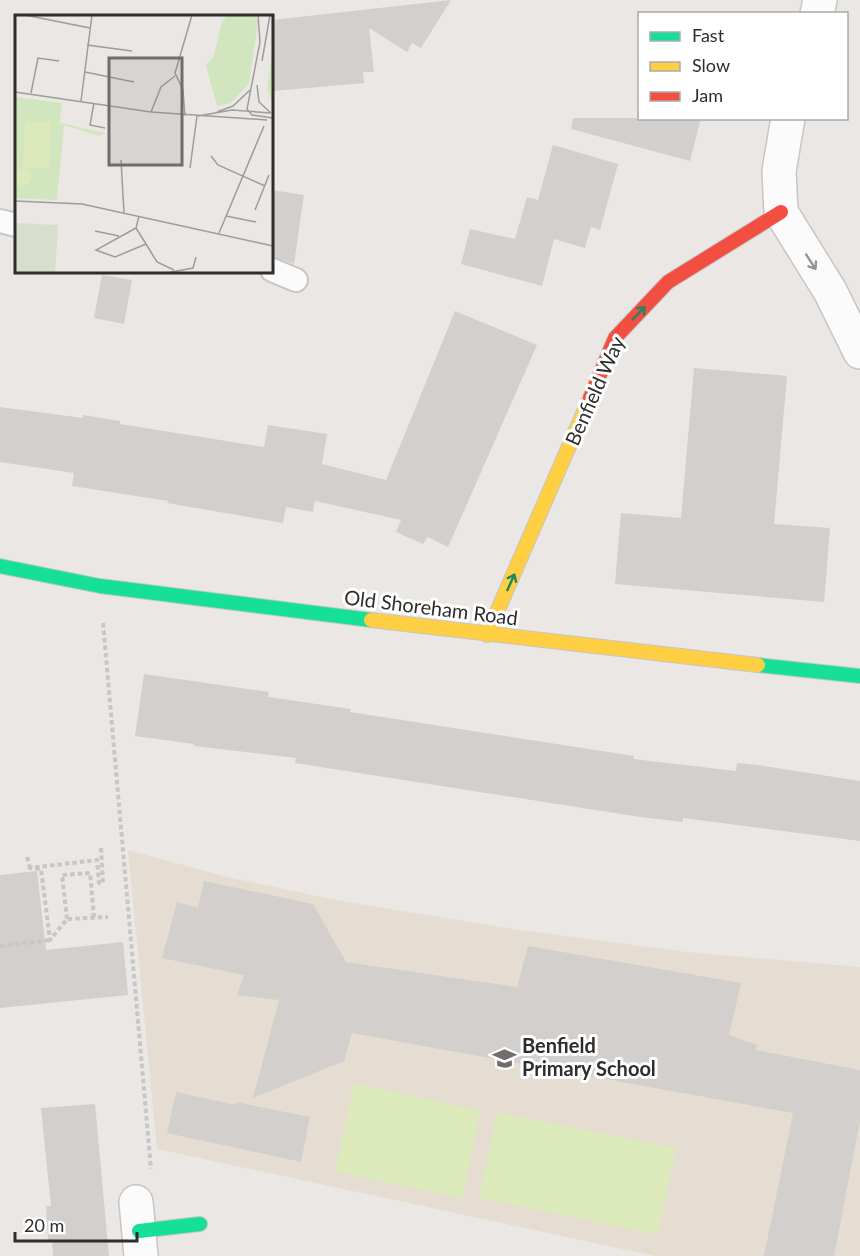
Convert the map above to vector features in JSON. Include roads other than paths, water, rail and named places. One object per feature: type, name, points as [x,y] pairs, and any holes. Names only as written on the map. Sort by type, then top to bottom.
[{"type":"main road","name":"Benfield Way","points":[[487,635],[552,491],[615,338],[668,282],[781,212]]},
{"type":"main road","name":"Old Shoreham Road","points":[[0,566],[100,586],[487,635],[860,676]]},
{"type":"main road","points":[[139,1230],[200,1224]]},
{"type":"street","points":[[788,120],[778,171],[781,212],[830,291],[860,352]]},
{"type":"lane","points":[[0,222],[15,225]]},
{"type":"lane","points":[[273,270],[296,280]]},
{"type":"place","name":"Benfield Primary School","points":[[504,1058]]}]
